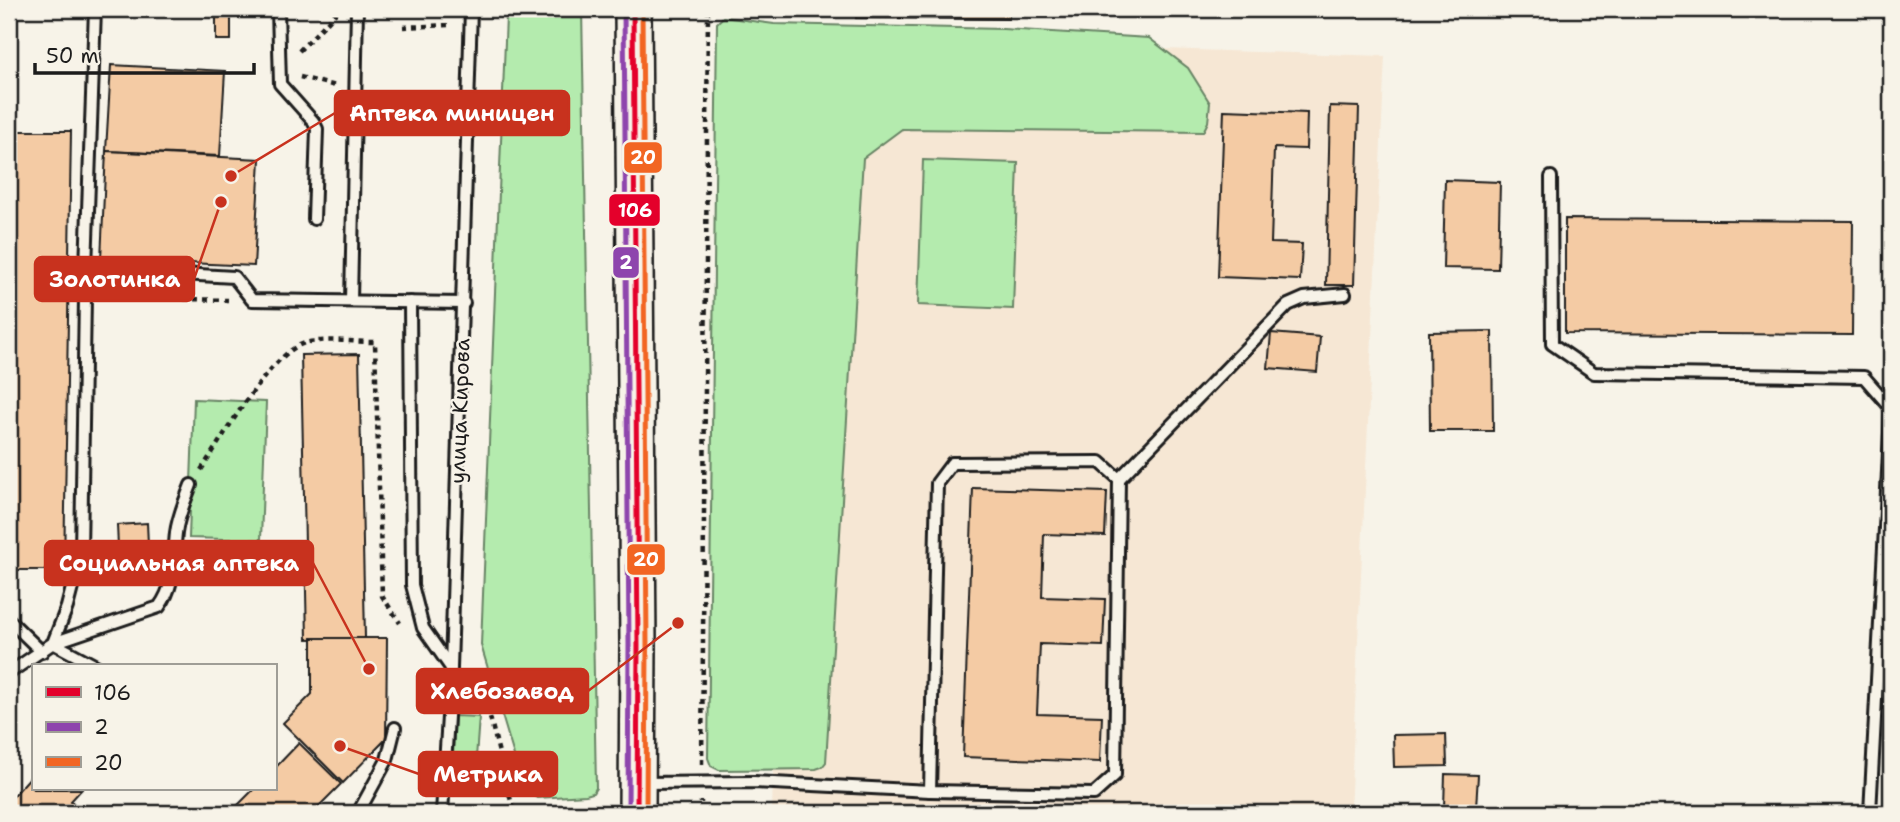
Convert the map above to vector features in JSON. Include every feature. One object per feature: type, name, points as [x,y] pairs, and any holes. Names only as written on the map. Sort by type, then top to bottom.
[{"type":"main road","points":[[633,9],[638,798]]},
{"type":"lane","points":[[53,643],[67,607],[81,553],[85,297],[95,9]]},
{"type":"lane","points":[[278,9],[280,84],[317,129],[314,219]]},
{"type":"lane","points":[[351,301],[357,9]]},
{"type":"lane","name":"улица Кирова","points":[[442,813],[451,668],[471,9]]},
{"type":"lane","points":[[1551,177],[1552,344],[1594,373],[1864,377],[1891,408]]},
{"type":"lane","points":[[146,272],[234,277],[252,300],[464,303]]},
{"type":"lane","points":[[638,798],[701,784],[754,782],[1094,794],[1115,775],[1119,479],[1288,306],[1304,298],[1345,294]]},
{"type":"lane","points":[[410,302],[412,585],[424,628],[451,668]]},
{"type":"lane","points":[[1870,813],[1891,414]]},
{"type":"lane","points":[[930,790],[937,483],[952,463],[1100,462],[1119,479]]},
{"type":"lane","points":[[9,673],[53,643],[159,607],[167,596],[175,566],[176,531],[181,508],[191,485]]},
{"type":"lane","points":[[9,620],[42,652]]},
{"type":"lane","points":[[53,643],[92,664]]},
{"type":"lane","points":[[358,813],[387,760],[395,728]]},
{"type":"path","points":[[279,72],[340,9]]},
{"type":"path","points":[[701,813],[708,9]]},
{"type":"path","points":[[403,27],[471,24]]},
{"type":"path","points":[[279,72],[357,91]]},
{"type":"path","points":[[85,297],[212,299]]},
{"type":"path","points":[[191,485],[253,392],[284,355],[307,342],[375,342],[382,596],[396,619],[405,627]]},
{"type":"path","points":[[486,701],[514,813]]},
{"type":"shaded area","points":[[792,37],[1385,56],[1350,813],[772,813]]},
{"type":"green space","points":[[512,9],[582,9],[596,788],[593,793],[586,795],[537,798],[524,789],[481,645],[506,16]]},
{"type":"green space","points":[[723,17],[774,24],[1003,29],[1149,38],[1188,68],[1210,103],[1208,122],[1203,132],[902,129],[863,158],[826,762],[816,769],[719,770],[711,766],[708,758],[717,23]]},
{"type":"green space","points":[[923,160],[1018,163],[1013,309],[918,305]]},
{"type":"green space","points":[[194,399],[266,402],[261,540],[189,538]]},
{"type":"green space","points":[[455,716],[479,717],[476,758],[453,756]]},
{"type":"building","points":[[856,9],[1009,9],[1009,19],[856,18]]},
{"type":"building","points":[[216,16],[231,16],[231,40],[216,40]]},
{"type":"building","points":[[111,65],[225,71],[220,156],[106,151]]},
{"type":"building","points":[[1330,106],[1359,107],[1354,285],[1326,285]]},
{"type":"building","points":[[1224,110],[1307,113],[1306,149],[1274,148],[1271,243],[1302,244],[1300,280],[1218,277]]},
{"type":"building","points":[[13,131],[71,131],[64,570],[9,570]]},
{"type":"building","points":[[106,151],[260,159],[254,266],[101,259]]},
{"type":"building","points":[[1445,180],[1500,182],[1498,269],[1443,268]]},
{"type":"building","points":[[1565,219],[1853,221],[1852,335],[1565,333]]},
{"type":"building","points":[[1492,331],[1493,431],[1430,431],[1429,332]]},
{"type":"building","points":[[1271,333],[1320,337],[1317,372],[1268,368]]},
{"type":"building","points":[[359,354],[365,638],[307,639],[301,355]]},
{"type":"building","points":[[973,488],[1107,492],[1105,536],[1044,534],[1042,597],[1105,599],[1103,646],[1040,644],[1037,714],[1102,716],[1100,762],[963,757]]},
{"type":"building","points":[[147,523],[149,566],[119,568],[117,525]]},
{"type":"building","points":[[312,638],[387,638],[386,739],[343,783],[283,723],[312,694]]},
{"type":"building","points":[[1446,734],[1447,766],[1394,767],[1393,735]]},
{"type":"building","points":[[299,743],[341,784],[312,813],[230,813],[253,790],[276,790],[276,767]]},
{"type":"building","points":[[1445,774],[1478,775],[1476,808],[1444,808]]},
{"type":"building","points":[[32,775],[32,790],[81,790],[71,801],[83,812],[9,813],[9,801]]},
{"type":"transit line","name":"2","points":[[624,9],[628,813]]},
{"type":"transit line","name":"106","points":[[633,9],[637,813]]},
{"type":"transit line","name":"20","points":[[642,9],[646,813]]},
{"type":"place","name":"Аптека миницен","points":[[231,176]]},
{"type":"place","name":"Золотинка","points":[[221,202]]},
{"type":"place","name":"Хлебoзавод","points":[[678,623]]},
{"type":"place","name":"Социальная аптека","points":[[369,669]]},
{"type":"place","name":"Метрика","points":[[340,746]]}]
